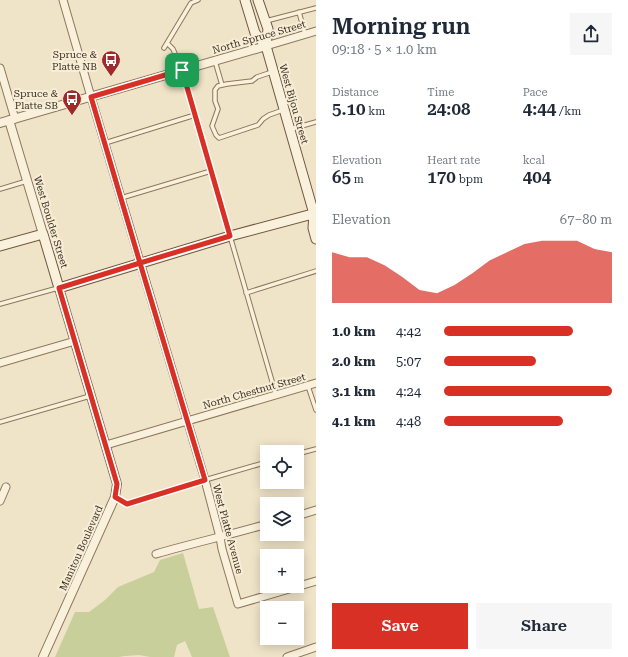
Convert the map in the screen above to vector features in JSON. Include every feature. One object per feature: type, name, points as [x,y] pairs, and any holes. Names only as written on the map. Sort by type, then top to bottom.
[{"type":"main road","name":"West Bijou Street","points":[[245,0],[255,33],[266,46]]},
{"type":"main road","name":"West Bijou Street","points":[[258,0],[268,29],[266,46],[315,214],[313,228],[316,239]]},
{"type":"main road","points":[[59,288],[230,236],[315,214]]},
{"type":"main road","points":[[0,246],[43,234]]},
{"type":"main road","name":"West Boulder Street","points":[[43,234],[59,288]]},
{"type":"street","name":"West Platte Avenue","points":[[63,0],[205,480],[222,549],[238,604],[316,581]]},
{"type":"street","name":"North Spruce Street","points":[[0,123],[316,31]]},
{"type":"street","points":[[0,68],[12,120]]},
{"type":"street","name":"West Boulder Street","points":[[12,120],[27,182],[43,234]]},
{"type":"street","name":"West Boulder Street","points":[[59,288],[106,445]]},
{"type":"street","points":[[0,363],[74,341]]},
{"type":"street","name":"North Chestnut Street","points":[[106,445],[316,383]]},
{"type":"street","name":"Manitou Boulevard","points":[[43,657],[115,497],[117,484],[106,445]]},
{"type":"street","points":[[0,501],[3,488]]},
{"type":"street","points":[[304,514],[316,510]]},
{"type":"street","points":[[156,554],[260,526]]},
{"type":"street","points":[[287,657],[316,647]]},
{"type":"lane","points":[[164,48],[191,3],[198,0]]},
{"type":"lane","points":[[265,21],[316,8]]},
{"type":"lane","points":[[299,12],[305,34]]},
{"type":"lane","points":[[167,43],[174,50],[182,70],[276,395]]},
{"type":"lane","points":[[215,60],[222,85]]},
{"type":"lane","points":[[273,72],[257,77],[252,81],[218,86],[215,90],[215,101],[218,109],[212,126],[219,138],[258,125],[268,115],[284,110]]},
{"type":"lane","points":[[105,143],[195,115]]},
{"type":"lane","points":[[290,130],[316,122]]},
{"type":"lane","points":[[121,198],[211,171]]},
{"type":"lane","points":[[0,189],[27,182]]},
{"type":"lane","points":[[246,293],[316,271]]},
{"type":"lane","points":[[0,304],[59,288]]},
{"type":"lane","points":[[308,386],[316,410]]},
{"type":"lane","points":[[0,422],[91,395]]},
{"type":"lane","points":[[304,452],[316,449]]},
{"type":"lane","points":[[115,497],[127,504],[260,464]]},
{"type":"green space","points":[[183,553],[199,609],[213,607],[230,657],[192,657],[185,641],[177,645],[174,657],[150,657],[139,655],[119,657],[55,657],[75,612],[89,612],[105,600],[118,587],[154,572],[160,560]]},
{"type":"place","name":"Spruce & Platte NB","points":[[111,77]]},
{"type":"place","name":"Spruce & Platte SB","points":[[72,116]]},
{"type":"route","points":[[182,70],[91,97],[140,263],[59,288],[117,484],[115,497],[127,504],[205,480],[140,263],[230,236],[182,70]]}]
